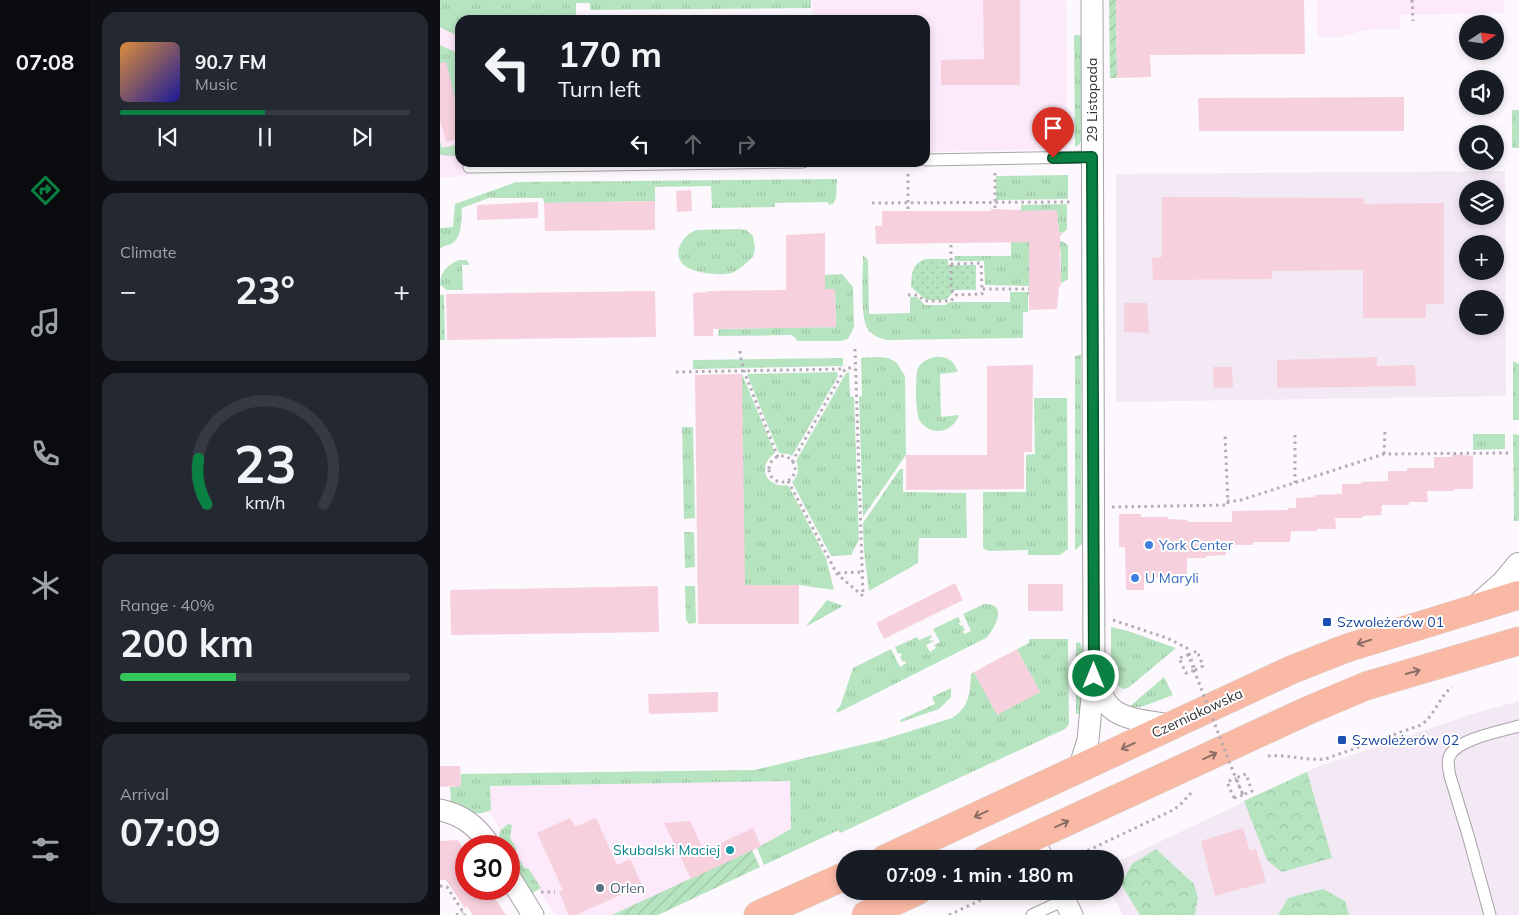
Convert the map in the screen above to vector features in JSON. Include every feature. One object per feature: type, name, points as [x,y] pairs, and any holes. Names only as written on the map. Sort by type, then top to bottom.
[{"type":"main road","name":"Czerniakowska","points":[[904,850],[1291,670],[1347,648],[1519,595]]},
{"type":"main road","points":[[1037,848],[1309,710],[1366,686],[1517,640]]},
{"type":"main road","points":[[758,915],[836,880]]},
{"type":"main road","points":[[866,915],[897,900]]},
{"type":"street","name":"29 Listopada","points":[[1079,769],[1088,740],[1094,676],[1092,0]]},
{"type":"street","points":[[1478,607],[1504,584],[1519,566]]},
{"type":"street","points":[[1094,676],[1101,693],[1112,708],[1121,714],[1141,720],[1172,725]]},
{"type":"street","points":[[440,810],[461,816],[482,835]]},
{"type":"street","points":[[520,894],[533,915]]},
{"type":"lane","points":[[930,160],[1092,157]]},
{"type":"lane","points":[[1490,915],[1450,776],[1449,757],[1454,748],[1464,742],[1519,726]]},
{"type":"lane","points":[[1032,915],[1065,902]]},
{"type":"path","points":[[1412,0],[1413,21]]},
{"type":"path","points":[[995,173],[995,209]]},
{"type":"path","points":[[908,174],[908,210]]},
{"type":"path","points":[[872,203],[1071,202]]},
{"type":"path","points":[[951,244],[951,264],[951,290],[956,295],[982,294],[981,263],[951,264]]},
{"type":"path","points":[[982,288],[1029,289]]},
{"type":"path","points":[[908,295],[917,295],[925,301],[951,301],[956,295]]},
{"type":"path","points":[[788,481],[837,574],[863,596],[855,349]]},
{"type":"path","points":[[740,351],[745,371],[778,457]]},
{"type":"path","points":[[676,372],[845,369],[855,367]]},
{"type":"path","points":[[792,462],[845,369]]},
{"type":"path","points":[[1384,454],[1385,432]]},
{"type":"path","points":[[1295,433],[1295,483]]},
{"type":"path","points":[[1120,506],[1228,505],[1226,434]]},
{"type":"path","points":[[1227,501],[1238,501],[1384,454],[1510,452]]},
{"type":"path","points":[[778,457],[788,458],[792,462],[794,473],[788,481],[775,481],[768,471],[772,460],[778,457]]},
{"type":"path","points":[[837,574],[862,572]]},
{"type":"path","points":[[1108,618],[1167,638],[1187,648],[1243,795]]},
{"type":"path","points":[[1197,651],[1203,666],[1195,670],[1186,673],[1179,658],[1197,651]]},
{"type":"path","points":[[1188,654],[1195,670]]},
{"type":"path","points":[[1267,756],[1277,755],[1318,760],[1325,759],[1421,725],[1429,718],[1448,691],[1455,686]]},
{"type":"path","points":[[1232,770],[1241,766]]},
{"type":"path","points":[[1246,774],[1252,791],[1234,798],[1228,782],[1236,778],[1246,774]]},
{"type":"path","points":[[1236,778],[1243,795]]},
{"type":"path","points":[[1089,850],[1172,811],[1196,788]]},
{"type":"path","points":[[440,886],[447,887],[464,913],[456,915]]},
{"type":"path","points":[[949,915],[981,900]]},
{"type":"shaded area","points":[[440,0],[455,15],[455,167],[469,167],[469,175],[440,178]]},
{"type":"shaded area","points":[[812,0],[1066,0],[1067,149],[930,152],[930,15],[813,15]]},
{"type":"shaded area","points":[[1317,0],[1504,0],[1504,13],[1400,15],[1400,29],[1366,30],[1340,37],[1317,37]]},
{"type":"shaded area","points":[[1505,171],[1506,396],[1116,402],[1116,174]]},
{"type":"shaded area","points":[[1519,701],[1519,915],[1123,915],[1115,900],[1124,900],[1124,859],[1317,767],[1472,714]]},
{"type":"shaded area","points":[[790,781],[791,830],[760,847],[612,915],[555,915],[520,860],[520,835],[504,835],[473,787]]},
{"type":"green space","points":[[440,0],[811,0],[811,8],[590,10],[590,3],[576,3],[576,15],[455,15],[455,34],[440,27]]},
{"type":"green space","points":[[1109,0],[1116,0],[1117,78],[1110,78]]},
{"type":"green space","points":[[1074,35],[1081,35],[1081,140],[1080,144],[1075,147]]},
{"type":"green space","points":[[440,45],[455,52],[455,107],[440,75]]},
{"type":"green space","points":[[1512,110],[1519,110],[1519,148],[1512,148]]},
{"type":"green space","points":[[440,141],[442,148],[455,145],[455,156],[440,155]]},
{"type":"green space","points":[[1068,175],[1068,199],[996,200],[996,176]]},
{"type":"green space","points":[[837,179],[836,198],[833,204],[829,205],[828,202],[775,203],[775,207],[712,208],[711,186],[655,187],[655,201],[544,203],[543,198],[489,198],[462,208],[461,228],[458,237],[451,244],[440,249],[440,228],[453,227],[455,204],[516,182]]},
{"type":"green space","points":[[1067,204],[1067,229],[1063,233],[1059,232],[1058,222],[1021,225],[1021,205]]},
{"type":"green space","points":[[697,230],[746,230],[753,236],[755,248],[753,257],[734,272],[720,274],[701,272],[685,266],[681,261],[679,256],[680,245],[692,232]]},
{"type":"green space","points":[[1062,241],[1068,245],[1068,279],[1062,283],[1059,281],[1061,274],[1061,250],[1059,250],[1059,243]]},
{"type":"green space","points":[[1011,242],[1029,242],[1029,250],[1031,250],[1029,286],[985,285],[984,261],[954,261],[955,256],[1011,256]]},
{"type":"green space","points":[[863,255],[868,260],[869,314],[910,313],[910,297],[917,297],[925,305],[946,305],[949,302],[1010,302],[1010,292],[1029,292],[1028,312],[1023,312],[1023,338],[887,340],[876,336],[867,328],[863,313]]},
{"type":"green space","points":[[925,259],[948,259],[948,265],[976,265],[976,290],[955,290],[946,300],[926,300],[911,287],[912,274],[915,267],[920,261]]},
{"type":"green space","points":[[459,260],[466,260],[469,263],[469,265],[462,265],[463,290],[447,290],[440,285],[441,276],[451,264]]},
{"type":"green space","points":[[842,274],[853,287],[854,327],[848,339],[841,341],[798,341],[792,335],[718,336],[719,329],[836,327],[835,289],[825,289],[825,275]]},
{"type":"green space","points":[[440,295],[444,295],[445,340],[440,340]]},
{"type":"green space","points":[[1081,355],[1082,544],[1075,550],[1075,356]]},
{"type":"green space","points":[[934,357],[942,357],[949,360],[954,364],[958,372],[940,374],[941,417],[959,415],[952,426],[941,431],[930,429],[920,421],[916,403],[918,368],[923,362]]},
{"type":"green space","points":[[843,358],[843,366],[693,369],[693,360]]},
{"type":"green space","points":[[861,358],[888,358],[896,362],[905,376],[906,455],[863,517],[859,396],[862,396]]},
{"type":"green space","points":[[1513,361],[1519,364],[1519,420],[1513,420]]},
{"type":"green space","points":[[837,372],[838,376],[792,456],[779,453],[747,374]]},
{"type":"green space","points":[[849,372],[850,396],[854,397],[859,540],[851,555],[831,556],[792,482],[798,473],[796,461],[846,373]]},
{"type":"green space","points":[[742,374],[775,453],[766,464],[766,475],[774,484],[788,485],[826,558],[834,590],[799,585],[743,585]]},
{"type":"green space","points":[[1034,398],[1067,398],[1068,549],[1060,555],[1028,555],[1028,550],[989,551],[983,548],[983,492],[1026,492],[1026,455],[1035,454]]},
{"type":"green space","points":[[682,427],[693,427],[695,518],[684,519]]},
{"type":"green space","points":[[1473,434],[1505,434],[1505,449],[1473,450]]},
{"type":"green space","points":[[1513,434],[1519,435],[1519,521],[1514,521]]},
{"type":"green space","points":[[900,469],[903,469],[903,492],[966,493],[967,538],[919,538],[918,563],[869,591],[864,552],[863,523]]},
{"type":"green space","points":[[684,532],[694,532],[695,567],[685,568]]},
{"type":"green space","points":[[685,586],[695,586],[696,623],[689,624],[686,620]]},
{"type":"green space","points":[[827,600],[843,606],[807,626],[807,625]]},
{"type":"green space","points":[[984,604],[996,607],[998,612],[996,623],[986,638],[837,713],[836,710],[840,707],[853,668],[891,649],[900,667],[906,663],[905,661],[903,662],[900,657],[901,653],[898,654],[895,647],[917,637],[919,640],[931,635],[930,641],[934,641],[926,645],[930,652],[936,648],[933,646],[940,642],[933,629],[958,617],[961,622],[959,623],[960,626],[962,625],[965,630],[963,631],[964,634],[971,631],[963,614]]},
{"type":"green space","points":[[1111,627],[1176,648],[1128,688],[1123,689],[1113,682],[1111,678]]},
{"type":"green space","points":[[1029,639],[1068,639],[1069,724],[1065,729],[840,833],[839,830],[764,865],[757,848],[791,829],[790,781],[490,786],[491,810],[475,813],[451,803],[450,787],[461,786],[461,774],[754,770],[882,740],[952,718],[958,714],[968,699],[971,674],[974,672],[997,714],[1040,692],[1017,649],[1029,643]]},
{"type":"green space","points":[[1076,642],[1080,643],[1082,648],[1083,714],[1076,714]]},
{"type":"green space","points":[[1164,677],[1173,695],[1141,707],[1129,707]]},
{"type":"green space","points":[[951,688],[951,697],[939,709],[901,722],[900,720],[935,704],[932,697]]},
{"type":"green space","points":[[1307,772],[1332,858],[1282,872],[1267,860],[1244,801]]},
{"type":"green space","points":[[508,824],[512,825],[510,835],[499,835],[500,831]]},
{"type":"green space","points":[[1156,849],[1194,884],[1198,898],[1195,915],[1140,915],[1124,889],[1124,879],[1132,864]]},
{"type":"green space","points":[[752,850],[760,867],[658,915],[612,915]]},
{"type":"green space","points":[[520,861],[525,869],[528,868],[541,888],[529,895],[520,881]]},
{"type":"green space","points":[[1323,889],[1345,901],[1349,915],[1278,915],[1288,898]]},
{"type":"building","points":[[983,0],[1020,0],[1020,85],[941,85],[941,60],[984,59]]},
{"type":"building","points":[[1116,0],[1304,0],[1305,54],[1150,55],[1151,77],[1117,78]]},
{"type":"building","points":[[446,62],[455,98],[455,139],[446,142],[440,120],[440,63]]},
{"type":"building","points":[[1404,97],[1404,131],[1199,131],[1198,98]]},
{"type":"building","points":[[691,190],[692,211],[677,212],[676,191]]},
{"type":"building","points":[[1162,197],[1363,198],[1364,204],[1444,203],[1444,304],[1426,304],[1426,318],[1363,318],[1363,270],[1272,271],[1272,279],[1153,280],[1152,258],[1162,257]]},
{"type":"building","points":[[655,201],[655,230],[545,231],[544,203]]},
{"type":"building","points":[[538,202],[538,218],[477,220],[477,205]]},
{"type":"building","points":[[991,209],[1021,211],[1057,210],[1059,232],[1063,233],[1060,237],[1061,285],[1059,287],[1057,309],[1029,310],[1029,242],[876,244],[875,226],[882,226],[882,211],[991,211]]},
{"type":"building","points":[[825,233],[825,289],[835,289],[836,327],[713,329],[713,336],[694,336],[693,293],[708,291],[786,290],[786,235]]},
{"type":"building","points":[[655,291],[656,337],[447,340],[446,294]]},
{"type":"building","points":[[1124,303],[1147,303],[1149,333],[1124,332]]},
{"type":"building","points":[[1377,357],[1377,366],[1415,365],[1416,386],[1277,388],[1277,360]]},
{"type":"building","points":[[1033,365],[1032,452],[1024,452],[1024,489],[906,490],[906,455],[987,455],[987,366]]},
{"type":"building","points":[[1213,367],[1232,367],[1233,388],[1214,388]]},
{"type":"building","points":[[742,374],[745,585],[799,585],[799,624],[698,624],[695,375]]},
{"type":"building","points":[[1452,454],[1473,456],[1473,489],[1427,491],[1428,502],[1409,502],[1409,505],[1382,505],[1381,515],[1363,516],[1362,518],[1335,518],[1336,529],[1291,531],[1290,542],[1253,542],[1253,545],[1226,545],[1226,555],[1187,558],[1187,578],[1144,577],[1144,590],[1126,590],[1125,547],[1119,547],[1119,514],[1141,514],[1141,517],[1168,517],[1168,519],[1187,520],[1188,522],[1232,522],[1232,511],[1288,510],[1288,508],[1296,508],[1296,498],[1342,494],[1342,484],[1388,481],[1388,471],[1407,471],[1407,468],[1434,468],[1434,457],[1452,457]]},
{"type":"building","points":[[955,583],[963,600],[884,639],[876,623]]},
{"type":"building","points":[[1028,584],[1063,584],[1063,611],[1028,611]]},
{"type":"building","points":[[658,586],[659,632],[451,635],[450,590]]},
{"type":"building","points":[[1017,649],[1040,692],[997,715],[974,672]]},
{"type":"building","points":[[718,692],[718,712],[649,714],[648,694]]},
{"type":"building","points":[[440,766],[460,766],[461,786],[440,787]]},
{"type":"building","points":[[570,818],[575,827],[596,818],[617,865],[630,859],[642,885],[576,915],[569,915],[559,892],[563,890],[537,833]]},
{"type":"building","name":"Skubalski Maciej","points":[[690,821],[704,851],[753,828],[761,846],[691,879],[664,823]]},
{"type":"building","points":[[1243,828],[1250,851],[1256,849],[1266,882],[1215,896],[1201,841]]},
{"type":"building","points":[[455,840],[455,894],[446,880],[440,880],[440,841]]},
{"type":"building","points":[[459,900],[496,900],[506,915],[473,915],[466,905],[466,910]]},
{"type":"place","name":"York Center","points":[[1149,545]]},
{"type":"place","name":"U Maryli","points":[[1135,578]]},
{"type":"place","name":"Szwoleżerów 01","points":[[1327,622]]},
{"type":"place","name":"Szwoleżerów 02","points":[[1342,740]]},
{"type":"place","name":"Skubalski Maciej","points":[[730,850]]},
{"type":"place","name":"Orlen","points":[[600,888]]},
{"type":"route","points":[[1053,158],[1092,157],[1094,676]]}]
